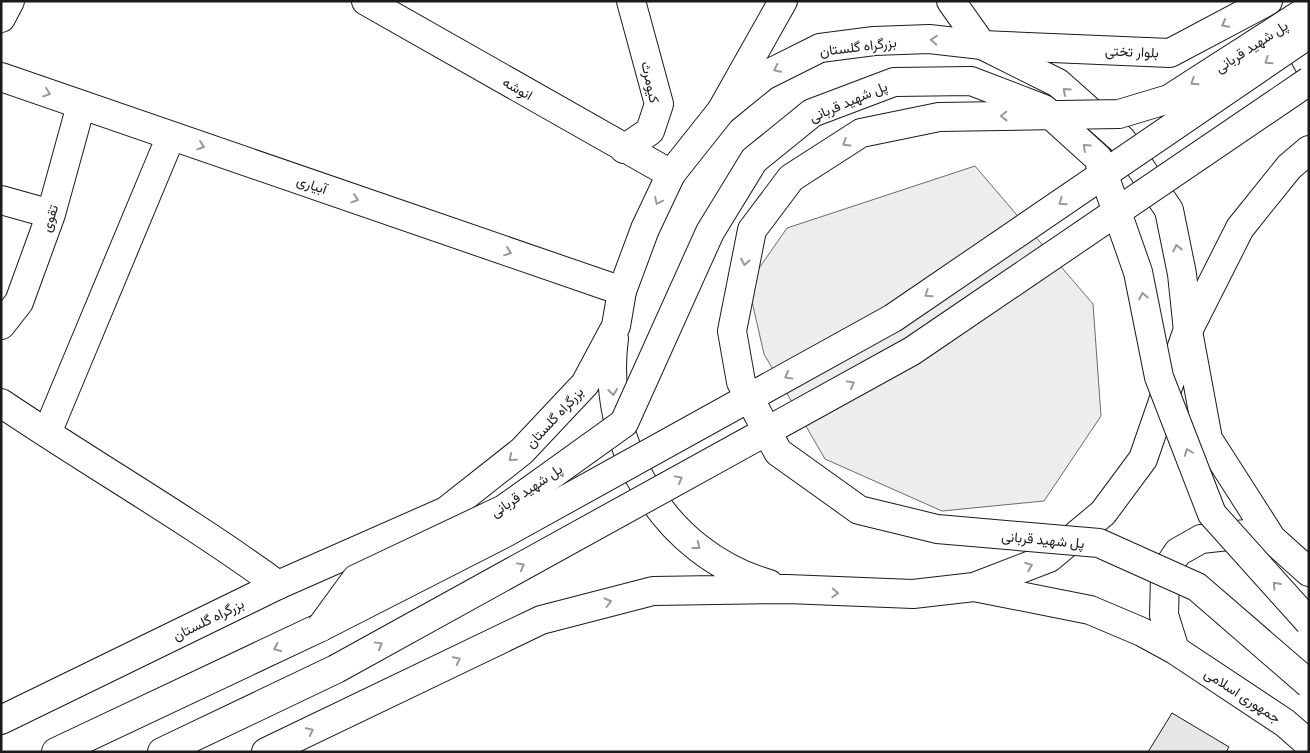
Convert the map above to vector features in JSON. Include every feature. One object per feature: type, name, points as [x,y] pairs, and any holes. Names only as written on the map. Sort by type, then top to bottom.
[{"type":"main road","points":[[1,18],[10,1]]},
{"type":"main road","name":"انوشه","points":[[367,1],[624,149],[671,174]]},
{"type":"main road","name":"کیومرث","points":[[624,149],[650,131],[659,104],[631,1]]},
{"type":"main road","points":[[721,111],[782,1]]},
{"type":"main road","points":[[952,1],[982,45],[1058,83],[1122,140],[1169,210],[1182,274],[1188,331],[1208,439],[1272,539],[1309,572]]},
{"type":"main road","name":"بلوار تختی","points":[[982,45],[1170,53],[1268,1]]},
{"type":"main road","points":[[1301,1],[1295,27],[1297,43],[1309,66]]},
{"type":"main road","name":"پل شهید قربانی","points":[[1309,9],[1169,98],[1119,114],[939,117],[861,133],[791,178],[752,230],[732,331],[741,382],[778,452],[859,510],[937,529],[1099,543],[1197,587],[1309,684]]},
{"type":"main road","name":"پل شهید قربانی","points":[[321,627],[505,533],[893,318],[1309,34]]},
{"type":"main road","name":"بزرگراه گلستان","points":[[1,720],[278,585],[446,511],[522,450],[585,384],[616,326],[622,291],[645,229],[671,174],[721,111],[764,76],[820,48],[874,41],[929,39],[982,45]]},
{"type":"main road","name":"آبیاری","points":[[1,77],[622,291]]},
{"type":"main road","name":"پل شهید قربانی","points":[[321,627],[356,578],[504,509],[624,423],[710,232],[754,160],[812,113],[894,82],[971,81],[1044,109],[1098,158],[1138,272],[1159,377],[1212,514],[1309,622]]},
{"type":"main road","points":[[162,752],[336,668],[912,351],[1309,81]]},
{"type":"main road","name":"تقوی","points":[[1,325],[19,302],[51,214],[81,104]]},
{"type":"main road","points":[[47,433],[171,136]]},
{"type":"main road","points":[[266,752],[541,620],[653,591],[787,589],[913,594],[974,587],[1049,558],[1103,513],[1143,459],[1188,331],[1240,228],[1289,167],[1309,150]]},
{"type":"main road","points":[[1,200],[51,214]]},
{"type":"main road","points":[[616,326],[612,355],[612,385],[616,414],[624,443],[635,470],[650,495],[673,524],[709,555],[759,582],[787,589]]},
{"type":"main road","points":[[1,403],[132,490],[200,530],[278,585]]},
{"type":"main road","points":[[1175,650],[1164,615],[1165,583],[1170,564],[1178,552],[1188,544],[1200,539],[1246,534],[1272,539]]},
{"type":"main road","name":"جمهوری اسلامی","points":[[974,587],[1090,610],[1142,632],[1175,650],[1286,723],[1309,744]]},
{"type":"main road","points":[[56,752],[321,627]]},
{"type":"main road","points":[[1286,723],[1300,752]]},
{"type":"shaded area","points":[[975,166],[1093,304],[1101,416],[1044,501],[942,511],[825,459],[764,354],[748,284],[787,228]]},
{"type":"building","points":[[1172,713],[1229,747],[1226,752],[1148,752]]}]
